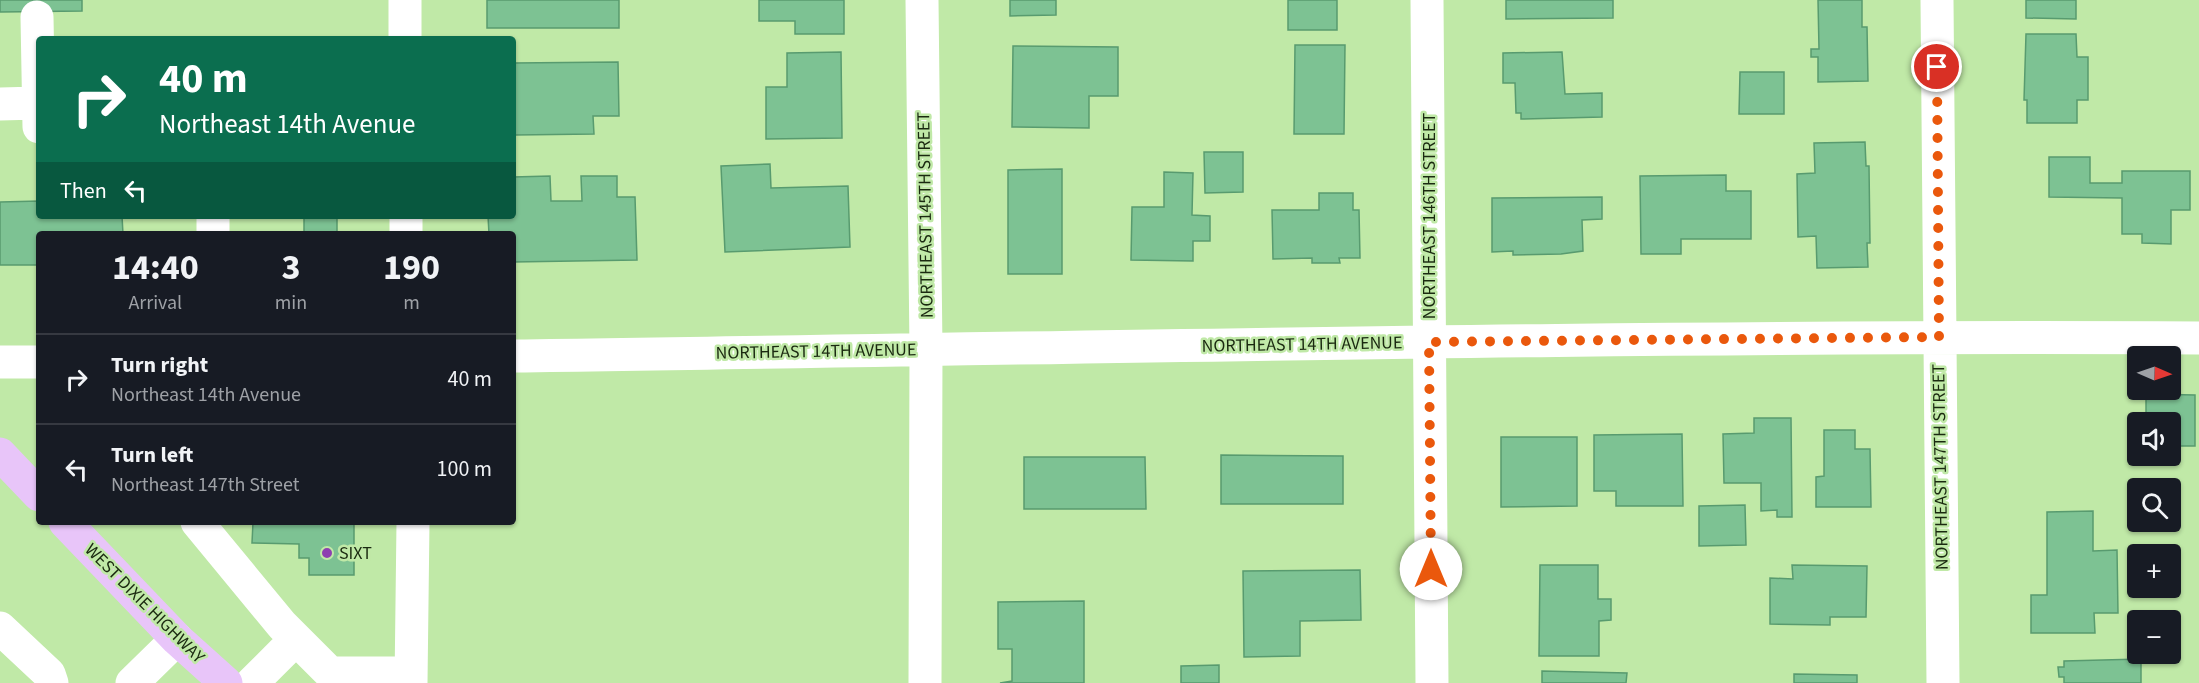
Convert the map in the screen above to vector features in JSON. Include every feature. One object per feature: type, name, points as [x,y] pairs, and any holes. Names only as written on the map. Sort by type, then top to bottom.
[{"type":"main road","points":[[0,454],[36,492]]},
{"type":"main road","name":"WEST DIXIE HIGHWAY","points":[[68,525],[177,639],[226,683]]},
{"type":"street","points":[[405,0],[405,36]]},
{"type":"street","name":"NORTHEAST 145TH STREET","points":[[922,0],[926,350],[925,683]]},
{"type":"street","name":"NORTHEAST 146TH STREET","points":[[1427,0],[1432,683]]},
{"type":"street","name":"NORTHEAST 147TH STREET","points":[[1937,0],[1943,683]]},
{"type":"street","points":[[38,17],[38,36]]},
{"type":"street","points":[[0,104],[36,102]]},
{"type":"street","name":"NORTHEAST 14TH AVENUE","points":[[516,356],[1429,342],[1939,337],[2199,338]]},
{"type":"street","points":[[0,362],[36,362]]},
{"type":"street","points":[[199,525],[282,625],[330,673],[411,678],[413,525]]},
{"type":"street","points":[[0,628],[49,674],[52,683]]},
{"type":"street","points":[[132,683],[177,639]]},
{"type":"street","points":[[252,683],[296,639]]},
{"type":"building","points":[[0,0],[82,0],[82,11],[0,12]]},
{"type":"building","points":[[487,0],[619,0],[619,28],[487,28]]},
{"type":"building","points":[[759,0],[844,0],[844,34],[795,34],[795,21],[759,21]]},
{"type":"building","points":[[1010,0],[1056,0],[1056,15],[1010,16]]},
{"type":"building","points":[[1288,0],[1337,0],[1337,30],[1288,30]]},
{"type":"building","points":[[1506,0],[1613,0],[1613,18],[1506,19]]},
{"type":"building","points":[[1818,0],[1862,0],[1862,27],[1867,27],[1868,81],[1818,82],[1818,57],[1811,57],[1811,49],[1819,49]]},
{"type":"building","points":[[2026,0],[2076,0],[2076,19],[2026,18]]},
{"type":"building","points":[[2026,34],[2076,34],[2077,57],[2088,57],[2088,100],[2077,100],[2077,123],[2027,123],[2027,100],[2024,100]]},
{"type":"building","points":[[1295,45],[1345,45],[1344,134],[1294,134]]},
{"type":"building","points":[[1013,46],[1118,47],[1118,96],[1089,96],[1089,128],[1012,127]]},
{"type":"building","points":[[841,52],[842,138],[766,139],[766,87],[787,87],[787,53]]},
{"type":"building","points":[[1562,52],[1565,94],[1602,93],[1602,117],[1521,119],[1521,113],[1516,113],[1515,83],[1503,83],[1503,53]]},
{"type":"building","points":[[618,62],[619,116],[593,116],[594,134],[516,135],[516,63]]},
{"type":"building","points":[[1740,72],[1784,72],[1784,114],[1739,114]]},
{"type":"building","points":[[1865,142],[1866,166],[1869,166],[1868,267],[1817,268],[1816,236],[1798,237],[1797,174],[1815,173],[1814,143]]},
{"type":"building","points":[[1204,152],[1243,152],[1243,192],[1205,193]]},
{"type":"building","points":[[2049,157],[2090,157],[2090,183],[2122,183],[2122,171],[2190,171],[2190,210],[2171,210],[2171,244],[2142,243],[2142,234],[2122,234],[2122,198],[2049,197]]},
{"type":"building","points":[[770,164],[771,188],[848,186],[850,247],[725,252],[721,166]]},
{"type":"building","points":[[1062,169],[1062,274],[1008,274],[1008,170]]},
{"type":"building","points":[[1164,172],[1193,173],[1192,215],[1210,216],[1210,241],[1193,241],[1193,261],[1131,260],[1132,207],[1164,207]]},
{"type":"building","points":[[1726,175],[1726,191],[1751,191],[1751,239],[1681,239],[1681,254],[1641,254],[1640,176]]},
{"type":"building","points":[[550,176],[551,201],[582,201],[581,176],[617,176],[617,197],[635,197],[637,260],[516,262],[516,231],[489,231],[488,219],[516,219],[516,177]]},
{"type":"building","points":[[1319,193],[1353,193],[1353,210],[1359,210],[1360,258],[1339,258],[1340,263],[1312,263],[1312,258],[1273,259],[1272,210],[1319,210]]},
{"type":"building","points":[[1602,197],[1602,219],[1582,220],[1583,251],[1513,255],[1513,251],[1492,252],[1492,198]]},
{"type":"building","points":[[36,201],[36,219],[122,219],[123,231],[36,231],[36,265],[0,265],[0,202]]},
{"type":"building","points":[[304,219],[337,219],[337,231],[304,231]]},
{"type":"building","points":[[2181,395],[2195,395],[2195,446],[2181,446],[2181,412],[2146,412],[2146,400],[2181,400]]},
{"type":"building","points":[[1754,418],[1791,418],[1792,517],[1777,517],[1777,510],[1761,511],[1761,483],[1724,483],[1723,434],[1754,433]]},
{"type":"building","points":[[1824,430],[1855,430],[1855,449],[1870,449],[1871,507],[1816,507],[1816,477],[1824,476]]},
{"type":"building","points":[[1682,434],[1683,506],[1616,506],[1616,491],[1594,491],[1594,435]]},
{"type":"building","points":[[1501,437],[1577,437],[1577,506],[1501,507]]},
{"type":"building","points":[[1221,455],[1343,456],[1343,504],[1221,504]]},
{"type":"building","points":[[1024,457],[1145,457],[1146,509],[1024,509]]},
{"type":"building","points":[[1745,505],[1746,545],[1699,546],[1699,506]]},
{"type":"building","points":[[2093,511],[2093,551],[2117,550],[2118,613],[2094,613],[2095,633],[2031,633],[2031,595],[2047,595],[2047,512]]},
{"type":"building","name":"SIXT","points":[[253,525],[354,525],[354,575],[309,575],[309,558],[299,558],[299,544],[252,543]]},
{"type":"building","points":[[1540,565],[1598,565],[1598,599],[1611,599],[1611,620],[1599,621],[1599,656],[1539,656]]},
{"type":"building","points":[[1792,565],[1867,566],[1866,617],[1830,617],[1830,625],[1770,624],[1770,578],[1793,579]]},
{"type":"building","points":[[1360,570],[1361,620],[1300,621],[1300,656],[1244,657],[1243,571]]},
{"type":"building","points":[[1084,601],[1084,683],[1000,683],[1012,681],[1012,649],[998,649],[998,602]]},
{"type":"building","points":[[2127,659],[2127,664],[2141,664],[2141,683],[2064,683],[2064,677],[2059,677],[2058,667],[2064,667],[2064,661]]},
{"type":"building","points":[[1219,665],[1219,683],[1181,683],[1181,666]]},
{"type":"building","points":[[1542,671],[1627,673],[1626,683],[1542,683]]},
{"type":"building","points":[[1794,674],[1857,675],[1857,683],[1794,683]]},
{"type":"place","name":"SIXT","points":[[327,553]]},
{"type":"route","points":[[1431,569],[1429,342],[1939,337],[1937,67]]}]
